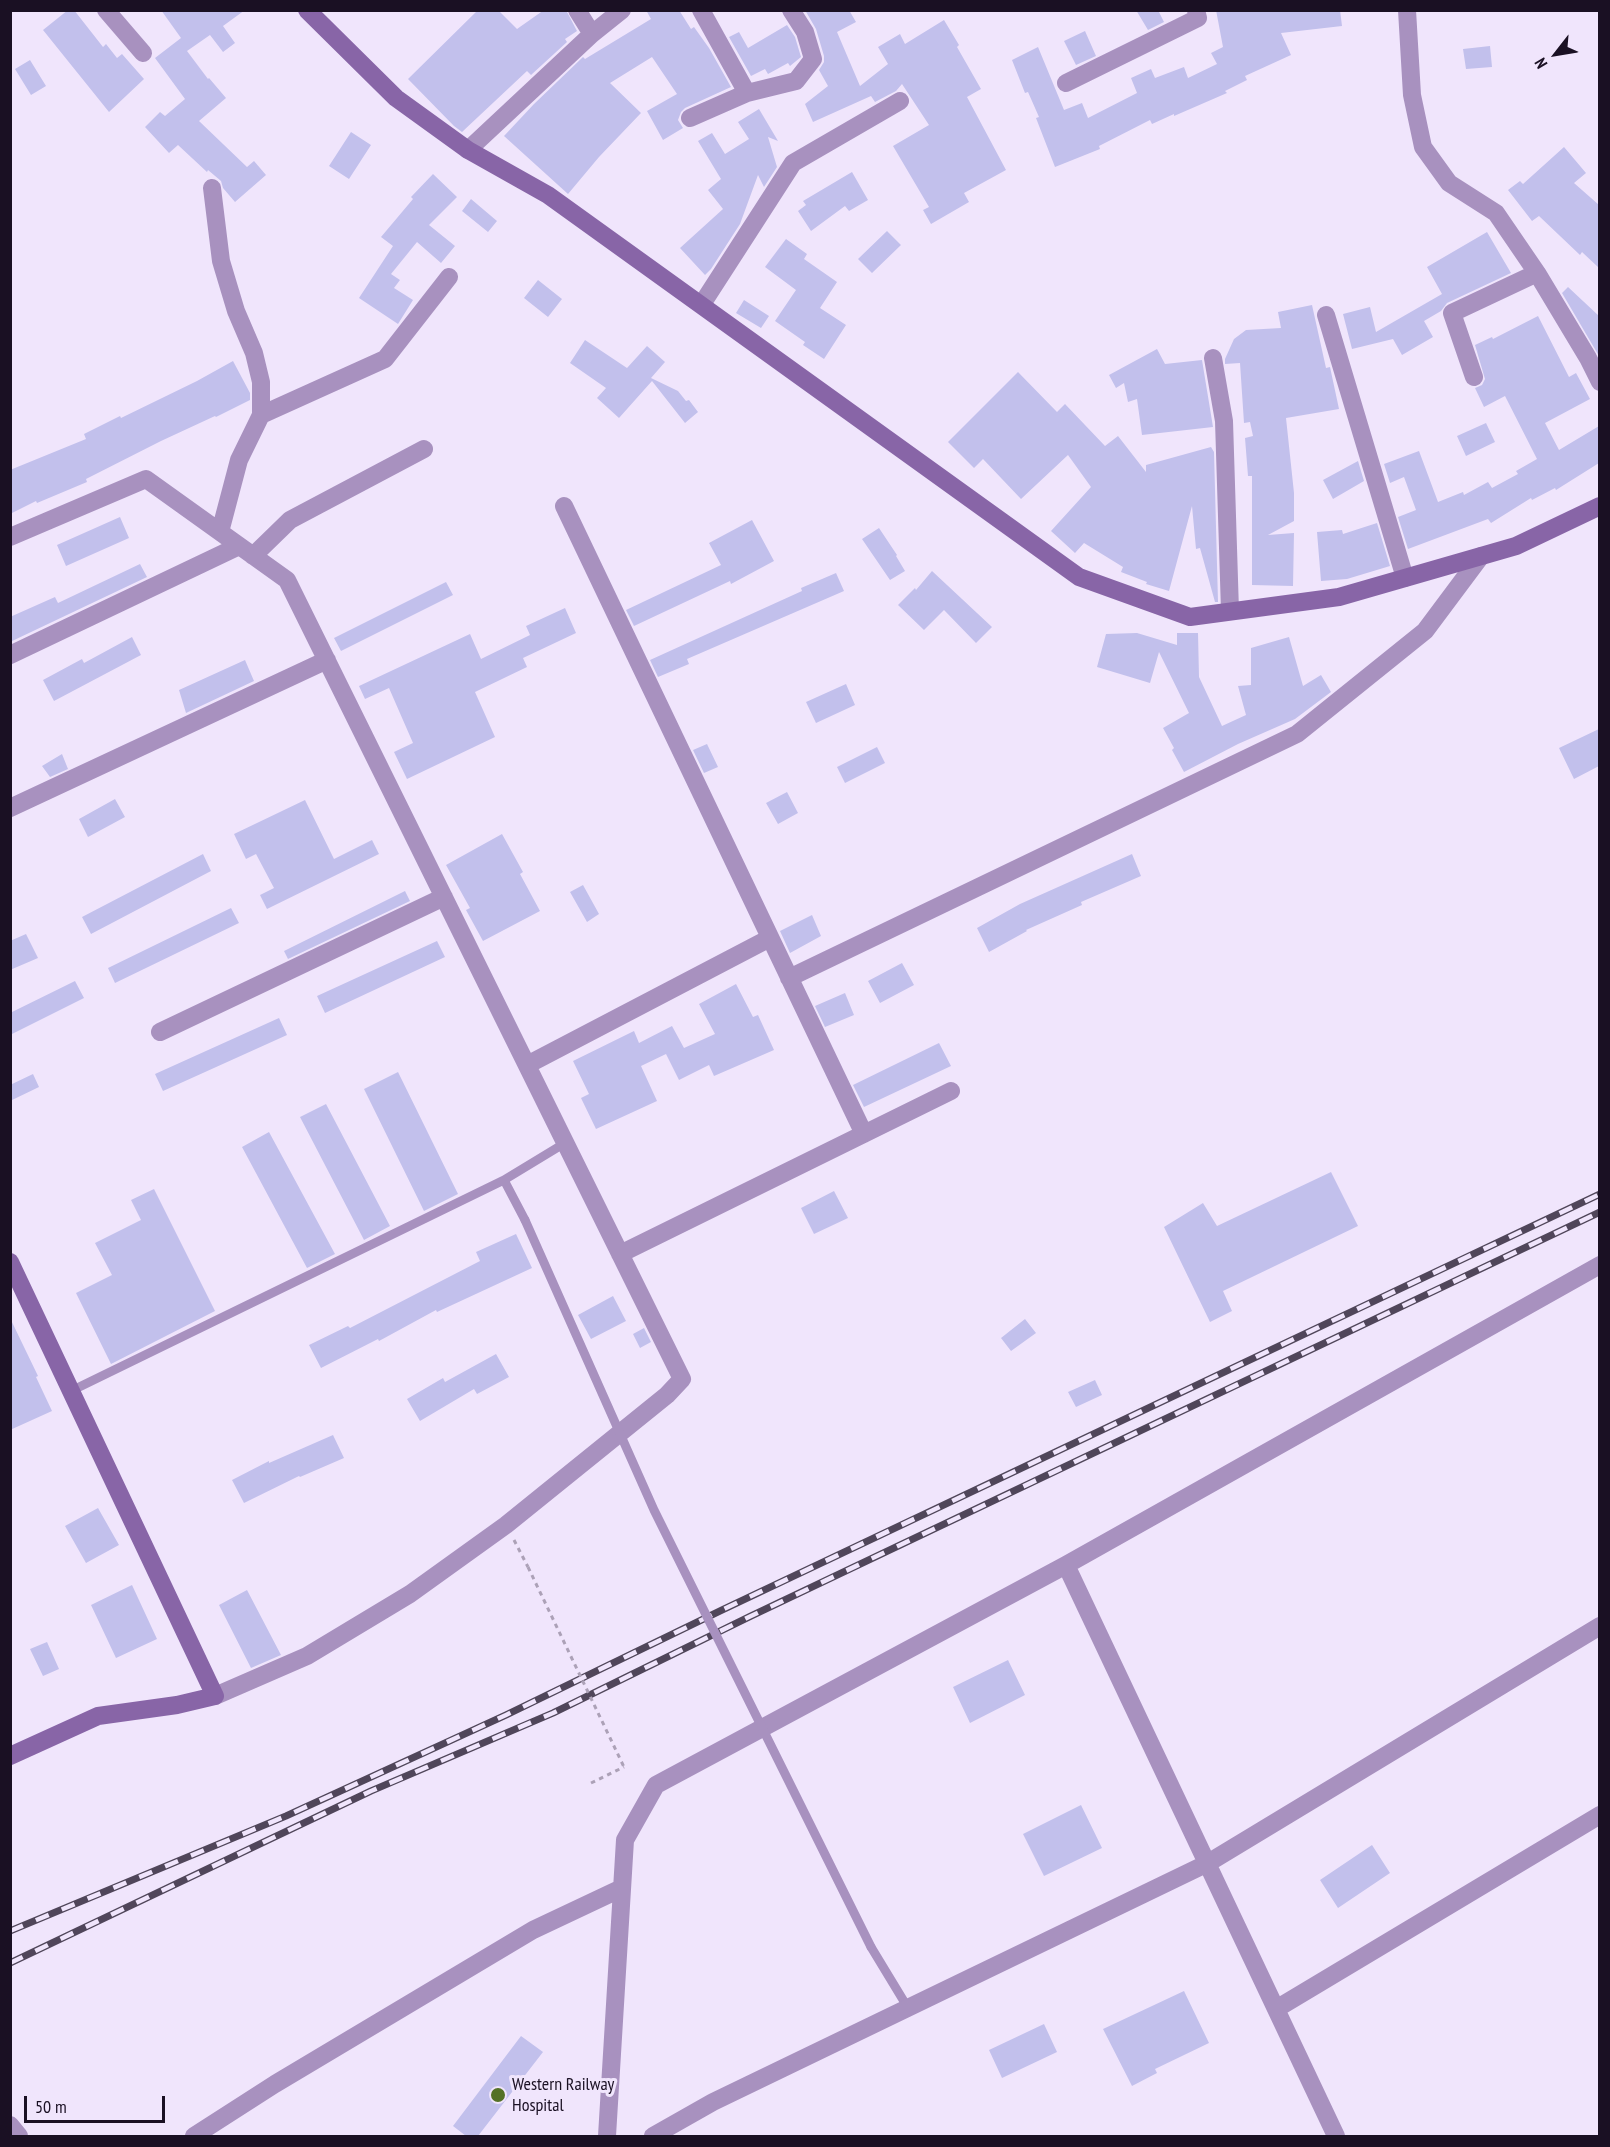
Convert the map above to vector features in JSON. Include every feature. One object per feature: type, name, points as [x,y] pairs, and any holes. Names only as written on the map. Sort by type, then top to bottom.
[{"type":"street","points":[[106,10],[143,53]]},
{"type":"street","points":[[307,10],[396,98],[468,150],[548,195],[1079,577],[1190,617],[1339,597],[1516,546],[1599,506]]},
{"type":"street","points":[[577,10],[592,34]]},
{"type":"street","points":[[468,150],[592,34],[622,10]]},
{"type":"street","points":[[701,10],[747,93]]},
{"type":"street","points":[[690,118],[747,93],[796,81],[813,59],[805,32],[791,10]]},
{"type":"street","points":[[1066,83],[1198,18],[1196,10]]},
{"type":"street","points":[[1407,10],[1412,95],[1424,147],[1449,183],[1496,213],[1537,273],[1588,358],[1599,382]]},
{"type":"street","points":[[702,304],[793,163],[900,100]]},
{"type":"street","points":[[212,188],[221,261],[236,311],[254,353],[261,382],[261,415],[239,460],[220,532]]},
{"type":"street","points":[[1474,377],[1452,313],[1537,273]]},
{"type":"street","points":[[261,415],[385,359],[449,278]]},
{"type":"street","points":[[1326,315],[1405,578]]},
{"type":"street","points":[[1213,358],[1224,421],[1230,611]]},
{"type":"street","points":[[10,654],[246,551],[290,520],[424,449]]},
{"type":"street","points":[[10,537],[146,479],[287,580],[682,1379],[667,1395],[507,1525],[410,1594],[307,1656],[215,1696],[177,1705],[98,1716],[10,1756]]},
{"type":"street","points":[[564,506],[864,1134]]},
{"type":"street","points":[[789,978],[1297,734],[1425,631],[1481,556]]},
{"type":"street","points":[[10,808],[327,660]]},
{"type":"street","points":[[160,1032],[444,897]]},
{"type":"street","points":[[527,1065],[770,938]]},
{"type":"street","points":[[620,1254],[951,1091]]},
{"type":"street","points":[[10,1262],[215,1696]]},
{"type":"street","points":[[608,2136],[625,1840],[656,1785],[1066,1565],[1599,1265]]},
{"type":"street","points":[[1066,1565],[1336,2136]]},
{"type":"street","points":[[653,2136],[713,2102],[1208,1863],[1599,1626]]},
{"type":"street","points":[[1276,2009],[1599,1815]]},
{"type":"street","points":[[194,2136],[275,2084],[533,1930],[622,1888]]},
{"type":"street","points":[[10,2125],[19,2136]]},
{"type":"lane","points":[[71,1390],[504,1180],[565,1143]]},
{"type":"lane","points":[[504,1180],[525,1220],[654,1510],[871,1947],[908,2008]]},
{"type":"path","points":[[507,1525],[624,1767],[591,1782]]},
{"type":"building","points":[[68,10],[74,10],[103,47],[106,44],[117,58],[122,54],[144,79],[109,112],[43,30]]},
{"type":"building","points":[[161,10],[245,10],[223,26],[235,43],[223,52],[210,35],[187,51],[226,98],[199,121],[247,167],[254,161],[266,175],[235,202],[223,188],[221,181],[208,170],[207,172],[178,145],[169,153],[145,127],[160,112],[165,116],[185,99],[155,58],[181,38]]},
{"type":"building","points":[[478,10],[498,10],[517,29],[544,10],[566,10],[577,31],[565,39],[567,42],[531,75],[527,71],[462,132],[408,79]]},
{"type":"building","points":[[646,10],[679,10],[691,29],[694,27],[709,48],[731,87],[685,108],[678,120],[683,128],[663,140],[647,111],[677,94],[652,57],[610,83],[641,113],[568,194],[504,136],[583,57],[585,59],[651,19]]},
{"type":"building","points":[[805,10],[849,10],[856,22],[837,32],[860,86],[888,64],[878,47],[900,34],[905,44],[944,20],[981,89],[967,97],[1006,170],[964,193],[969,202],[931,224],[923,210],[929,207],[893,146],[929,125],[902,84],[896,91],[875,102],[871,96],[813,122],[805,104],[828,86],[819,70],[824,62],[824,56],[816,29]]},
{"type":"building","points":[[1136,10],[1158,10],[1164,22],[1148,30]]},
{"type":"building","points":[[1216,10],[1340,10],[1342,26],[1281,33],[1291,55],[1245,76],[1247,80],[1225,91],[1227,93],[1152,124],[1150,120],[1099,146],[1100,149],[1055,167],[1036,118],[1039,117],[1028,92],[1025,93],[1012,60],[1038,47],[1064,110],[1082,103],[1088,118],[1137,93],[1131,78],[1151,69],[1155,78],[1184,67],[1188,78],[1217,64],[1211,53],[1223,47]]},
{"type":"building","points":[[787,25],[795,37],[801,57],[790,66],[788,63],[768,74],[765,69],[751,76],[729,37],[739,32],[748,48]]},
{"type":"building","points":[[1085,31],[1096,56],[1076,65],[1064,41]]},
{"type":"building","points":[[1490,46],[1492,67],[1466,69],[1463,49]]},
{"type":"building","points":[[30,60],[46,86],[31,95],[15,69]]},
{"type":"building","points":[[759,109],[778,141],[768,137],[777,167],[764,187],[758,175],[740,224],[705,275],[680,248],[723,209],[708,190],[721,179],[698,141],[712,133],[725,154],[749,139],[738,122]]},
{"type":"building","points":[[351,132],[371,145],[349,179],[329,166]]},
{"type":"building","points":[[1564,147],[1586,173],[1574,183],[1599,205],[1599,268],[1582,252],[1580,255],[1539,216],[1532,221],[1508,190],[1520,181],[1523,184]]},
{"type":"building","points":[[852,172],[868,200],[849,211],[845,206],[811,231],[798,211],[806,205],[803,201]]},
{"type":"building","points":[[433,174],[457,197],[429,225],[455,246],[441,263],[417,242],[391,274],[400,280],[394,288],[413,300],[398,324],[359,298],[393,246],[381,237],[413,199],[411,197]]},
{"type":"building","points":[[471,199],[497,221],[488,232],[462,211]]},
{"type":"building","points":[[887,231],[901,245],[872,273],[858,259]]},
{"type":"building","points":[[1487,232],[1511,273],[1447,303],[1441,311],[1424,321],[1433,337],[1402,355],[1393,339],[1352,349],[1343,314],[1370,307],[1376,332],[1442,294],[1427,267]]},
{"type":"building","points":[[786,239],[807,254],[804,259],[837,282],[820,308],[846,325],[824,359],[803,345],[805,342],[775,321],[796,290],[765,267]]},
{"type":"building","points":[[538,280],[562,299],[548,317],[524,298]]},
{"type":"building","points":[[1568,287],[1599,316],[1599,356],[1562,293]]},
{"type":"building","points":[[744,300],[769,316],[761,328],[736,313]]},
{"type":"building","points":[[1312,305],[1326,368],[1330,367],[1339,409],[1286,418],[1294,493],[1294,521],[1268,535],[1294,533],[1293,586],[1252,585],[1252,476],[1248,476],[1245,438],[1253,436],[1250,422],[1244,423],[1240,363],[1225,364],[1225,359],[1234,339],[1246,330],[1281,328],[1278,312]]},
{"type":"building","points":[[1538,316],[1569,377],[1576,373],[1590,399],[1545,423],[1559,450],[1599,426],[1599,463],[1556,490],[1555,488],[1532,500],[1531,498],[1491,523],[1488,519],[1408,549],[1398,517],[1416,510],[1404,477],[1390,483],[1384,464],[1419,451],[1438,502],[1463,492],[1464,495],[1488,482],[1492,488],[1518,474],[1516,471],[1537,459],[1505,396],[1484,407],[1475,388],[1482,385],[1485,379],[1475,345],[1492,337],[1493,339]]},
{"type":"building","points":[[585,340],[627,368],[647,346],[665,362],[651,378],[678,391],[698,412],[685,423],[652,381],[619,418],[597,398],[606,388],[570,363]]},
{"type":"building","points":[[1157,349],[1165,364],[1202,360],[1213,427],[1142,435],[1137,399],[1128,402],[1124,383],[1116,388],[1109,375]]},
{"type":"building","points":[[233,361],[250,393],[250,400],[161,441],[86,479],[87,482],[37,503],[36,501],[10,514],[10,470],[86,439],[84,434],[197,381]]},
{"type":"building","points":[[1018,372],[1057,412],[1065,404],[1105,446],[1118,436],[1146,472],[1146,465],[1211,447],[1214,452],[1218,602],[1215,602],[1200,548],[1196,549],[1192,506],[1169,591],[1146,584],[1147,582],[1121,572],[1123,567],[1084,543],[1075,553],[1051,531],[1091,487],[1068,455],[1021,499],[983,459],[974,468],[948,442]]},
{"type":"building","points":[[1486,423],[1495,442],[1466,456],[1457,436]]},
{"type":"building","points":[[1358,461],[1364,481],[1333,499],[1323,480]]},
{"type":"building","points":[[120,517],[129,538],[66,566],[57,545]]},
{"type":"building","points":[[752,520],[774,561],[731,584],[730,581],[634,626],[626,610],[721,565],[709,543]]},
{"type":"building","points":[[1377,523],[1390,566],[1347,579],[1321,581],[1317,532],[1342,530],[1343,534]]},
{"type":"building","points":[[879,528],[905,571],[890,580],[862,539]]},
{"type":"building","points":[[140,564],[147,577],[10,642],[10,617],[55,597],[58,603]]},
{"type":"building","points":[[932,571],[992,627],[976,643],[944,610],[924,630],[898,605],[915,588],[916,590]]},
{"type":"building","points":[[836,573],[844,591],[687,659],[689,664],[658,677],[650,660],[802,591],[801,588]]},
{"type":"building","points":[[446,582],[453,595],[341,651],[334,638]]},
{"type":"building","points":[[565,608],[576,633],[523,658],[527,667],[475,692],[495,737],[407,779],[394,752],[413,743],[389,688],[365,699],[359,686],[470,634],[481,659],[530,635],[526,626]]},
{"type":"building","points":[[1137,633],[1177,645],[1177,633],[1198,633],[1199,677],[1222,726],[1246,715],[1238,686],[1251,685],[1251,648],[1289,637],[1303,686],[1321,675],[1331,692],[1295,719],[1238,744],[1184,772],[1163,728],[1189,713],[1159,652],[1150,683],[1097,667],[1106,634]]},
{"type":"building","points":[[132,637],[141,655],[54,701],[43,680],[82,659],[84,663]]},
{"type":"building","points":[[245,660],[254,681],[186,713],[179,690]]},
{"type":"building","points":[[846,684],[855,705],[816,723],[806,702]]},
{"type":"building","points":[[1599,729],[1599,766],[1574,779],[1559,748]]},
{"type":"building","points":[[707,744],[718,767],[704,773],[693,750]]},
{"type":"building","points":[[877,747],[885,763],[845,783],[837,767]]},
{"type":"building","points":[[62,754],[68,769],[50,777],[42,766]]},
{"type":"building","points":[[787,792],[798,813],[778,824],[766,803]]},
{"type":"building","points":[[115,799],[125,817],[88,837],[79,819]]},
{"type":"building","points":[[305,800],[334,859],[372,840],[379,854],[267,909],[260,895],[274,888],[256,854],[246,859],[234,834]]},
{"type":"building","points":[[502,834],[523,872],[520,874],[540,911],[483,941],[466,910],[470,908],[446,865]]},
{"type":"building","points":[[203,854],[211,871],[91,934],[82,917]]},
{"type":"building","points":[[1132,854],[1141,876],[1081,902],[1082,905],[1026,930],[989,952],[977,928],[1020,904]]},
{"type":"building","points":[[583,885],[599,914],[587,922],[570,892]]},
{"type":"building","points":[[405,891],[410,901],[288,959],[284,951]]},
{"type":"building","points":[[231,908],[239,923],[115,983],[108,968]]},
{"type":"building","points":[[812,915],[821,936],[790,953],[780,931]]},
{"type":"building","points":[[26,934],[38,958],[10,970],[10,941]]},
{"type":"building","points":[[437,941],[445,957],[325,1013],[317,996]]},
{"type":"building","points":[[902,963],[914,985],[880,1003],[868,981]]},
{"type":"building","points":[[75,981],[84,998],[10,1035],[10,1013]]},
{"type":"building","points":[[736,984],[753,1017],[758,1015],[774,1050],[714,1076],[709,1065],[679,1080],[666,1054],[641,1066],[657,1101],[596,1129],[581,1098],[589,1094],[573,1061],[634,1031],[639,1043],[672,1026],[684,1048],[715,1034],[699,1004]]},
{"type":"building","points":[[845,993],[854,1015],[825,1027],[815,1006]]},
{"type":"building","points":[[279,1018],[287,1035],[163,1091],[155,1074]]},
{"type":"building","points":[[939,1043],[951,1066],[864,1107],[853,1085]]},
{"type":"building","points":[[398,1072],[458,1194],[424,1211],[364,1089]]},
{"type":"building","points":[[33,1074],[39,1087],[10,1101],[10,1085]]},
{"type":"building","points":[[326,1104],[390,1226],[364,1240],[300,1117]]},
{"type":"building","points":[[269,1132],[335,1254],[307,1268],[242,1147]]},
{"type":"building","points":[[1331,1172],[1358,1226],[1223,1291],[1232,1311],[1210,1322],[1164,1227],[1203,1203],[1217,1226]]},
{"type":"building","points":[[154,1189],[215,1311],[111,1364],[76,1293],[112,1275],[95,1243],[141,1220],[131,1200]]},
{"type":"building","points":[[834,1191],[848,1218],[814,1234],[801,1208]]},
{"type":"building","points":[[516,1234],[532,1268],[437,1312],[436,1310],[379,1341],[378,1339],[321,1368],[309,1345],[348,1326],[350,1328],[480,1261],[476,1252]]},
{"type":"building","points":[[613,1296],[626,1321],[591,1339],[578,1315]]},
{"type":"building","points":[[10,1318],[52,1411],[10,1430]]},
{"type":"building","points":[[1025,1319],[1036,1333],[1011,1351],[1001,1338]]},
{"type":"building","points":[[644,1328],[651,1342],[640,1348],[633,1334]]},
{"type":"building","points":[[496,1354],[509,1377],[477,1394],[474,1389],[420,1421],[407,1399],[443,1378],[445,1382]]},
{"type":"building","points":[[1095,1380],[1102,1395],[1076,1407],[1068,1392]]},
{"type":"building","points":[[333,1435],[344,1458],[299,1476],[244,1503],[232,1480],[269,1461],[269,1463]]},
{"type":"building","points":[[98,1508],[119,1545],[86,1563],[65,1526]]},
{"type":"building","points":[[132,1585],[157,1639],[116,1658],[91,1605]]},
{"type":"building","points":[[247,1590],[281,1655],[251,1668],[219,1605]]},
{"type":"building","points":[[47,1642],[59,1669],[43,1676],[30,1649]]},
{"type":"building","points":[[1008,1660],[1025,1695],[970,1723],[953,1687]]},
{"type":"building","points":[[1081,1805],[1102,1848],[1044,1876],[1023,1834]]},
{"type":"building","points":[[1372,1845],[1390,1873],[1338,1908],[1320,1880]]},
{"type":"building","points":[[1184,1991],[1209,2043],[1155,2069],[1157,2073],[1132,2086],[1103,2029]]},
{"type":"building","points":[[1044,2024],[1057,2052],[1002,2078],[989,2050]]},
{"type":"building","points":[[521,2036],[543,2052],[478,2136],[466,2136],[453,2126]]},
{"type":"railway","points":[[10,1931],[286,1816],[506,1715],[722,1610],[1600,1194]]},
{"type":"railway","points":[[10,1963],[371,1791],[553,1713],[751,1616],[1600,1212]]},
{"type":"place","name":"Western Railway Hospital","points":[[498,2095]]}]
